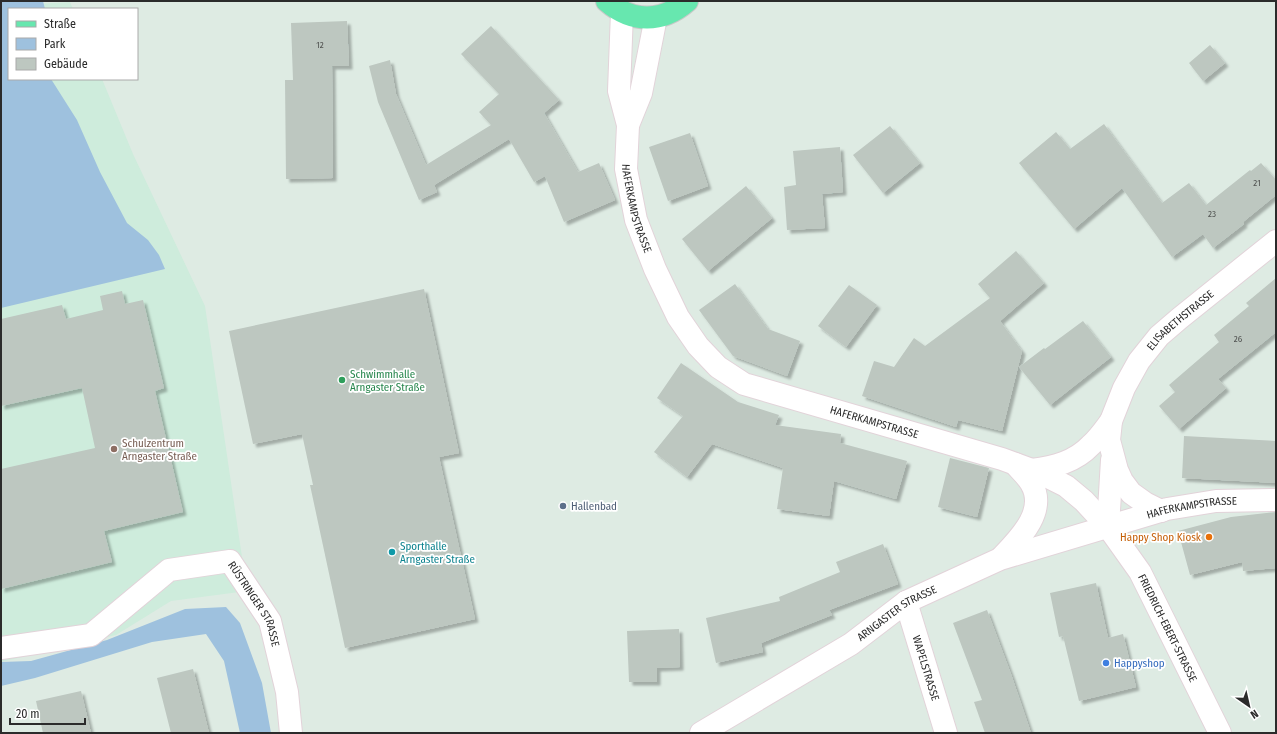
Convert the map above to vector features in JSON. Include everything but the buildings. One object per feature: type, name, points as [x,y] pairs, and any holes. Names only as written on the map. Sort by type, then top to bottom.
[{"type":"main road","points":[[614,6],[633,16],[656,17],[674,11],[687,1]]},
{"type":"street","name":"HAFERKAMPSTRASSE","points":[[614,6],[619,91],[628,125],[626,169],[636,220],[655,270],[678,317],[698,346],[718,367],[744,384],[1040,473],[1066,486],[1084,501],[1108,527],[1167,509],[1216,501],[1276,500]]},
{"type":"street","name":"HAFERKAMPSTRASSE","points":[[628,125],[641,93],[656,17]]},
{"type":"street","name":"ELISABETHSTRASSE","points":[[1111,421],[1124,388],[1139,361],[1159,336],[1276,241]]},
{"type":"street","points":[[1000,559],[1029,525],[1035,508],[1036,495],[1023,467],[1052,468],[1079,456],[1092,445],[1111,421]]},
{"type":"street","points":[[1111,421],[1109,440],[1116,470],[1122,481],[1131,493],[1145,503],[1161,511]]},
{"type":"street","points":[[1108,527],[1112,453]]},
{"type":"street","name":"ARNGASTER STRASSE","points":[[701,733],[851,644],[906,602],[1000,559],[1108,527]]},
{"type":"street","name":"FRIEDRICH-EBERT-STRASSE","points":[[1108,527],[1140,572],[1220,733]]},
{"type":"street","name":"RÜSTRINGER STRASSE","points":[[1,648],[91,635],[170,570],[230,560],[270,621],[287,692],[291,733]]},
{"type":"street","name":"WAPELSTRASSE","points":[[906,602],[946,733]]},
{"type":"shaded area","name":"Schulzentrum Arngaster Straße","points":[[70,2],[73,8],[8,8],[8,80],[102,80],[133,154],[205,306],[247,591],[171,601],[116,635],[1,662],[1,6]]},
{"type":"green space","points":[[1,1],[43,1],[45,8],[8,8],[8,80],[52,80],[77,120],[100,172],[127,223],[148,240],[159,255],[165,269],[1,308]]},
{"type":"green space","points":[[226,607],[240,623],[262,683],[271,733],[240,733],[224,661],[206,634],[152,642],[35,678],[1,686],[1,662],[31,661],[107,640],[185,609]]},
{"type":"place","name":"Schwimmhalle Arngaster Straße","points":[[342,380]]},
{"type":"place","name":"Schulzentrum Arngaster Straße","points":[[114,449]]},
{"type":"place","name":"Hallenbad","points":[[563,506]]},
{"type":"place","name":"Happy Shop Kiosk","points":[[1209,537]]},
{"type":"place","name":"Sporthalle Arngaster Straße","points":[[392,552]]},
{"type":"place","name":"Happyshop","points":[[1106,663]]}]
